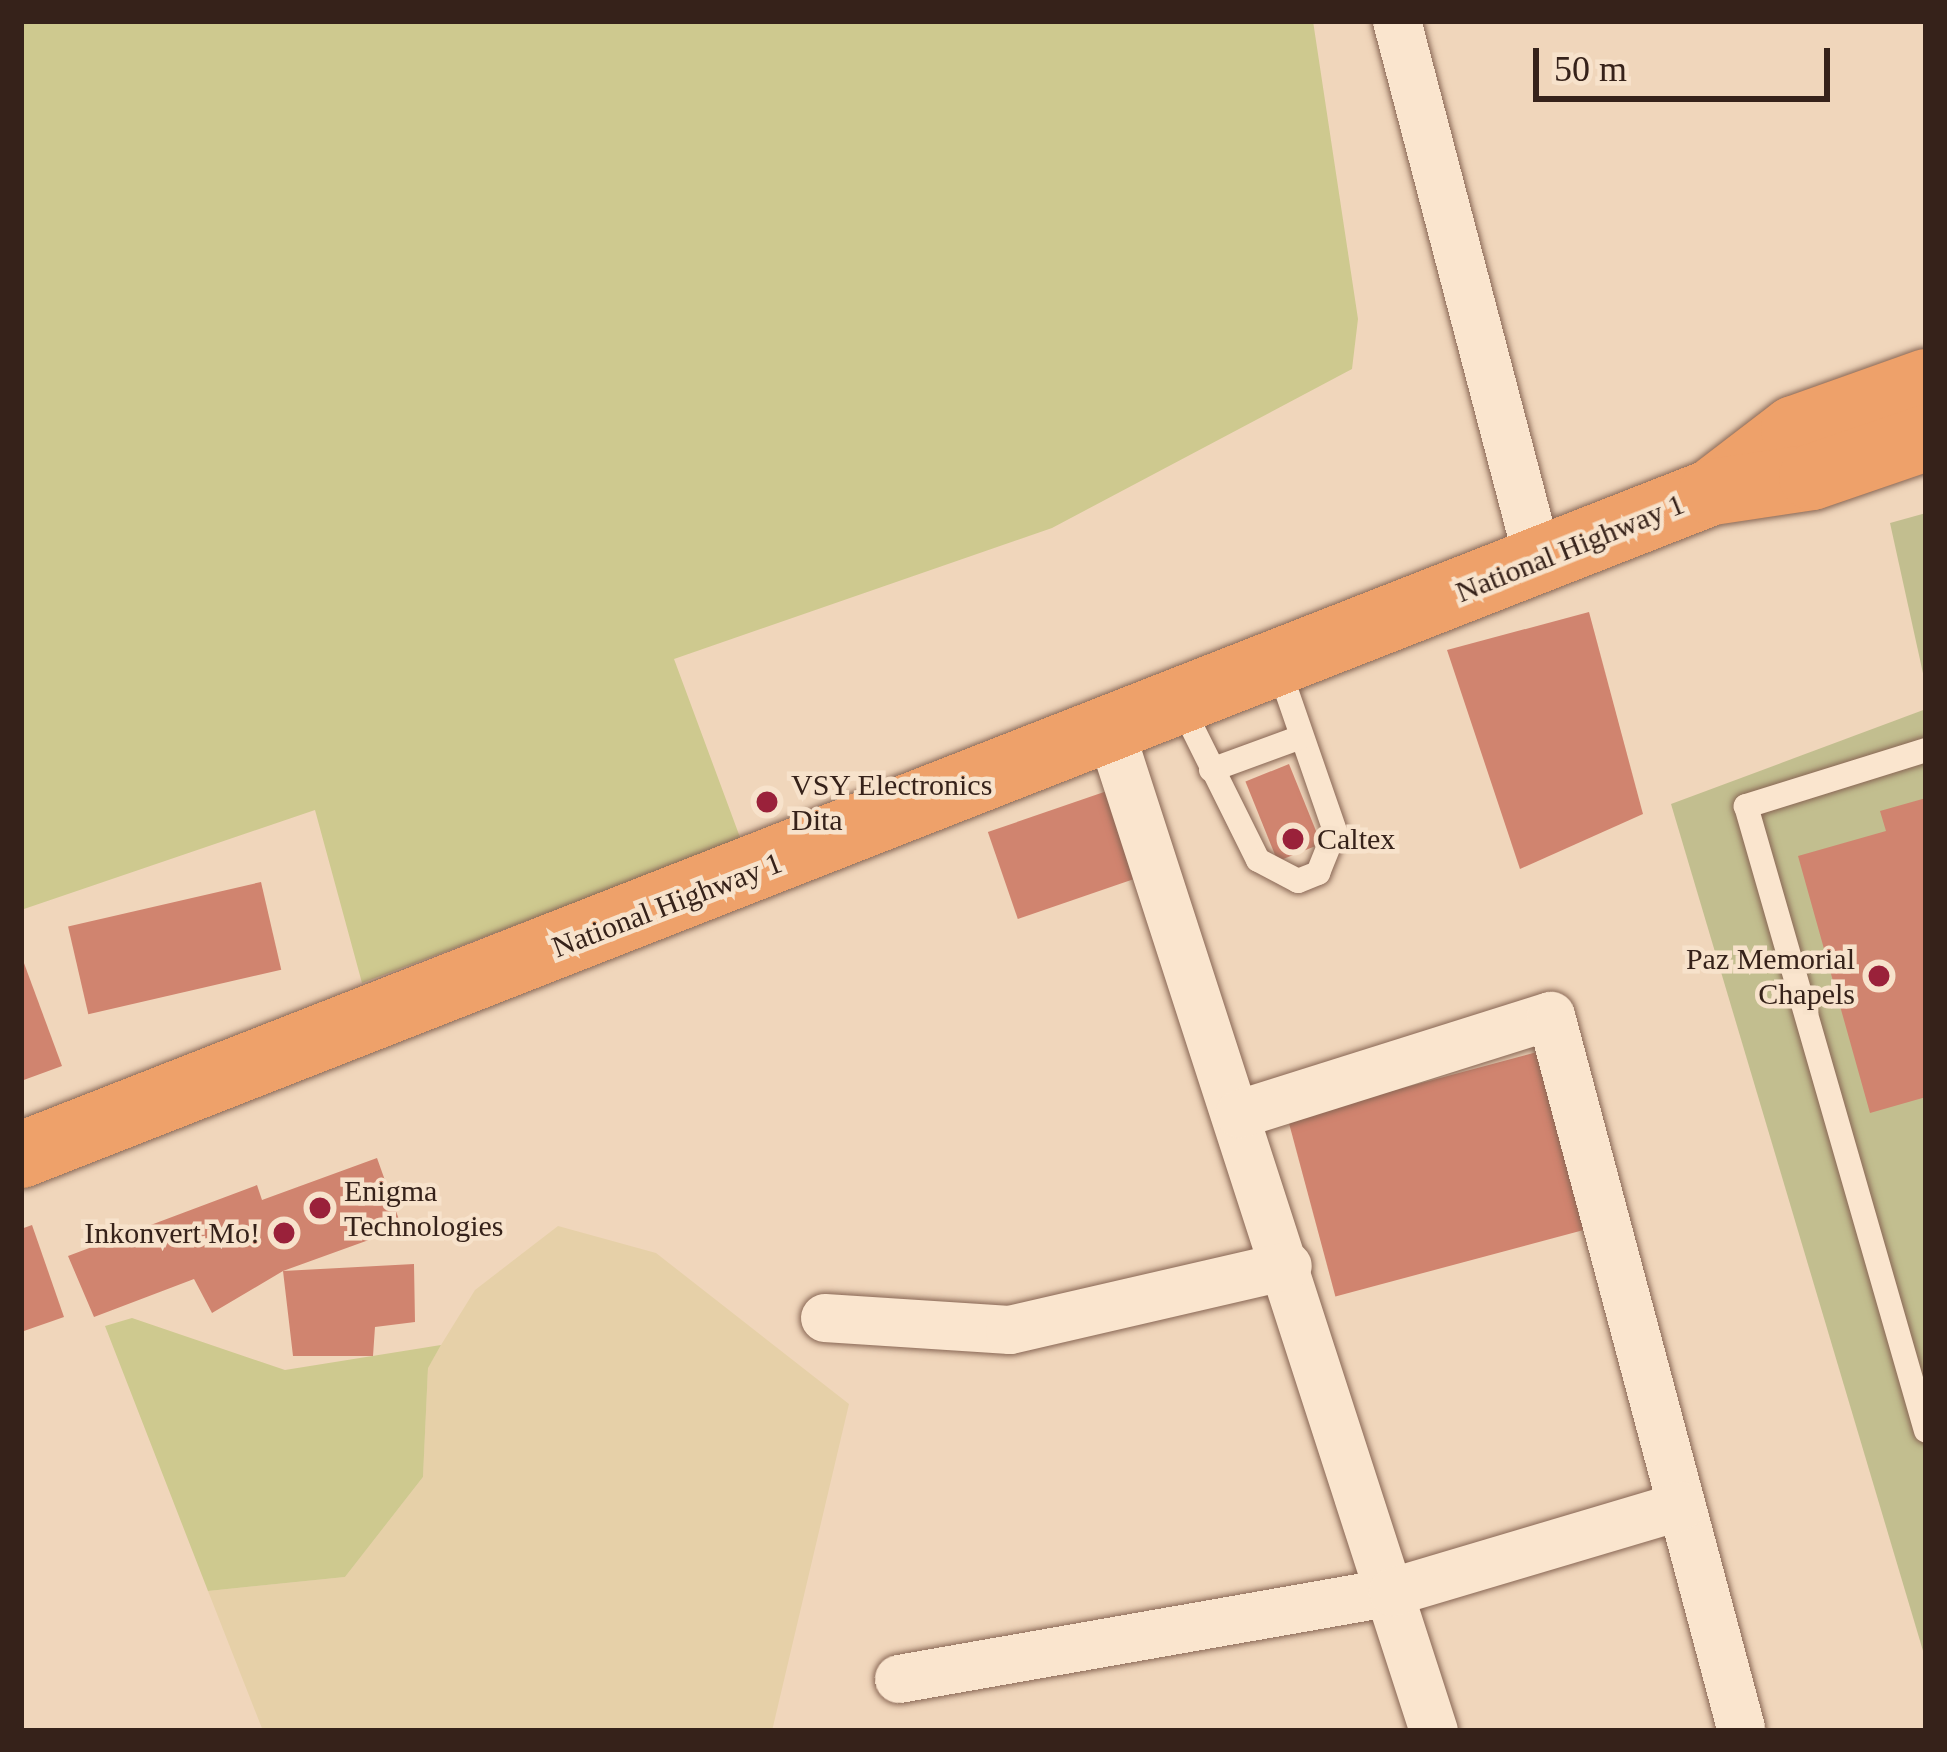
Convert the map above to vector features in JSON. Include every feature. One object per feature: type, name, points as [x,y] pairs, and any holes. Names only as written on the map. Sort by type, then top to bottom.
[{"type":"highway","name":"National Highway 1","points":[[1712,492],[1795,429],[1926,382]]},
{"type":"highway","name":"National Highway 1","points":[[21,1155],[1111,733],[1712,492],[1812,477],[1926,438]]},
{"type":"street","points":[[1397,21],[1538,559]]},
{"type":"street","points":[[1111,733],[1240,1114],[1434,1731]]},
{"type":"street","points":[[1240,1114],[1551,1016],[1741,1728]]},
{"type":"street","points":[[825,1318],[1010,1330],[1288,1266]]},
{"type":"street","points":[[899,1679],[1393,1592],[1681,1506]]},
{"type":"lane","points":[[1181,705],[1258,860],[1298,881],[1326,869],[1336,844],[1278,665]]},
{"type":"lane","points":[[1211,770],[1301,737]]},
{"type":"lane","points":[[1926,750],[1746,806],[1926,1431]]},
{"type":"shaded area","points":[[21,21],[1313,21],[1358,319],[1352,369],[1052,528],[674,659],[741,840],[362,983],[315,810],[21,910]]},
{"type":"shaded area","points":[[1926,513],[1926,687],[1890,523]]},
{"type":"shaded area","points":[[1926,709],[1926,1661],[1671,804]]},
{"type":"shaded area","points":[[558,1226],[656,1253],[849,1404],[772,1731],[263,1731],[208,1591],[345,1577],[423,1477],[428,1367],[441,1345],[475,1290]]},
{"type":"shaded area","points":[[132,1318],[285,1370],[441,1345],[428,1368],[423,1477],[345,1577],[208,1591],[105,1326]]},
{"type":"building","points":[[1589,612],[1643,814],[1520,869],[1447,650]]},
{"type":"building","points":[[1289,764],[1321,844],[1278,861],[1245,782]]},
{"type":"building","points":[[1107,791],[1137,878],[1018,919],[988,832]]},
{"type":"building","name":"Paz Memorial Chapels","points":[[1926,798],[1926,1097],[1870,1113],[1798,856],[1886,831],[1880,811]]},
{"type":"building","points":[[261,882],[281,970],[88,1014],[68,927]]},
{"type":"building","points":[[21,955],[62,1066],[21,1081]]},
{"type":"building","points":[[1537,1052],[1585,1230],[1335,1297],[1288,1119]]},
{"type":"building","points":[[377,1158],[402,1228],[283,1271],[212,1313],[194,1279],[94,1317],[68,1256],[257,1185],[262,1200]]},
{"type":"building","points":[[32,1225],[64,1317],[21,1332],[21,1229]]},
{"type":"building","points":[[414,1264],[415,1322],[375,1327],[373,1356],[293,1356],[283,1271]]},
{"type":"place","name":"VSY Electronics Dita","points":[[767,802]]},
{"type":"place","name":"Caltex","points":[[1293,839]]},
{"type":"place","name":"Paz Memorial Chapels","points":[[1879,976]]},
{"type":"place","name":"Enigma Technologies","points":[[320,1208]]},
{"type":"place","name":"Inkonvert Mo!","points":[[284,1233]]}]
